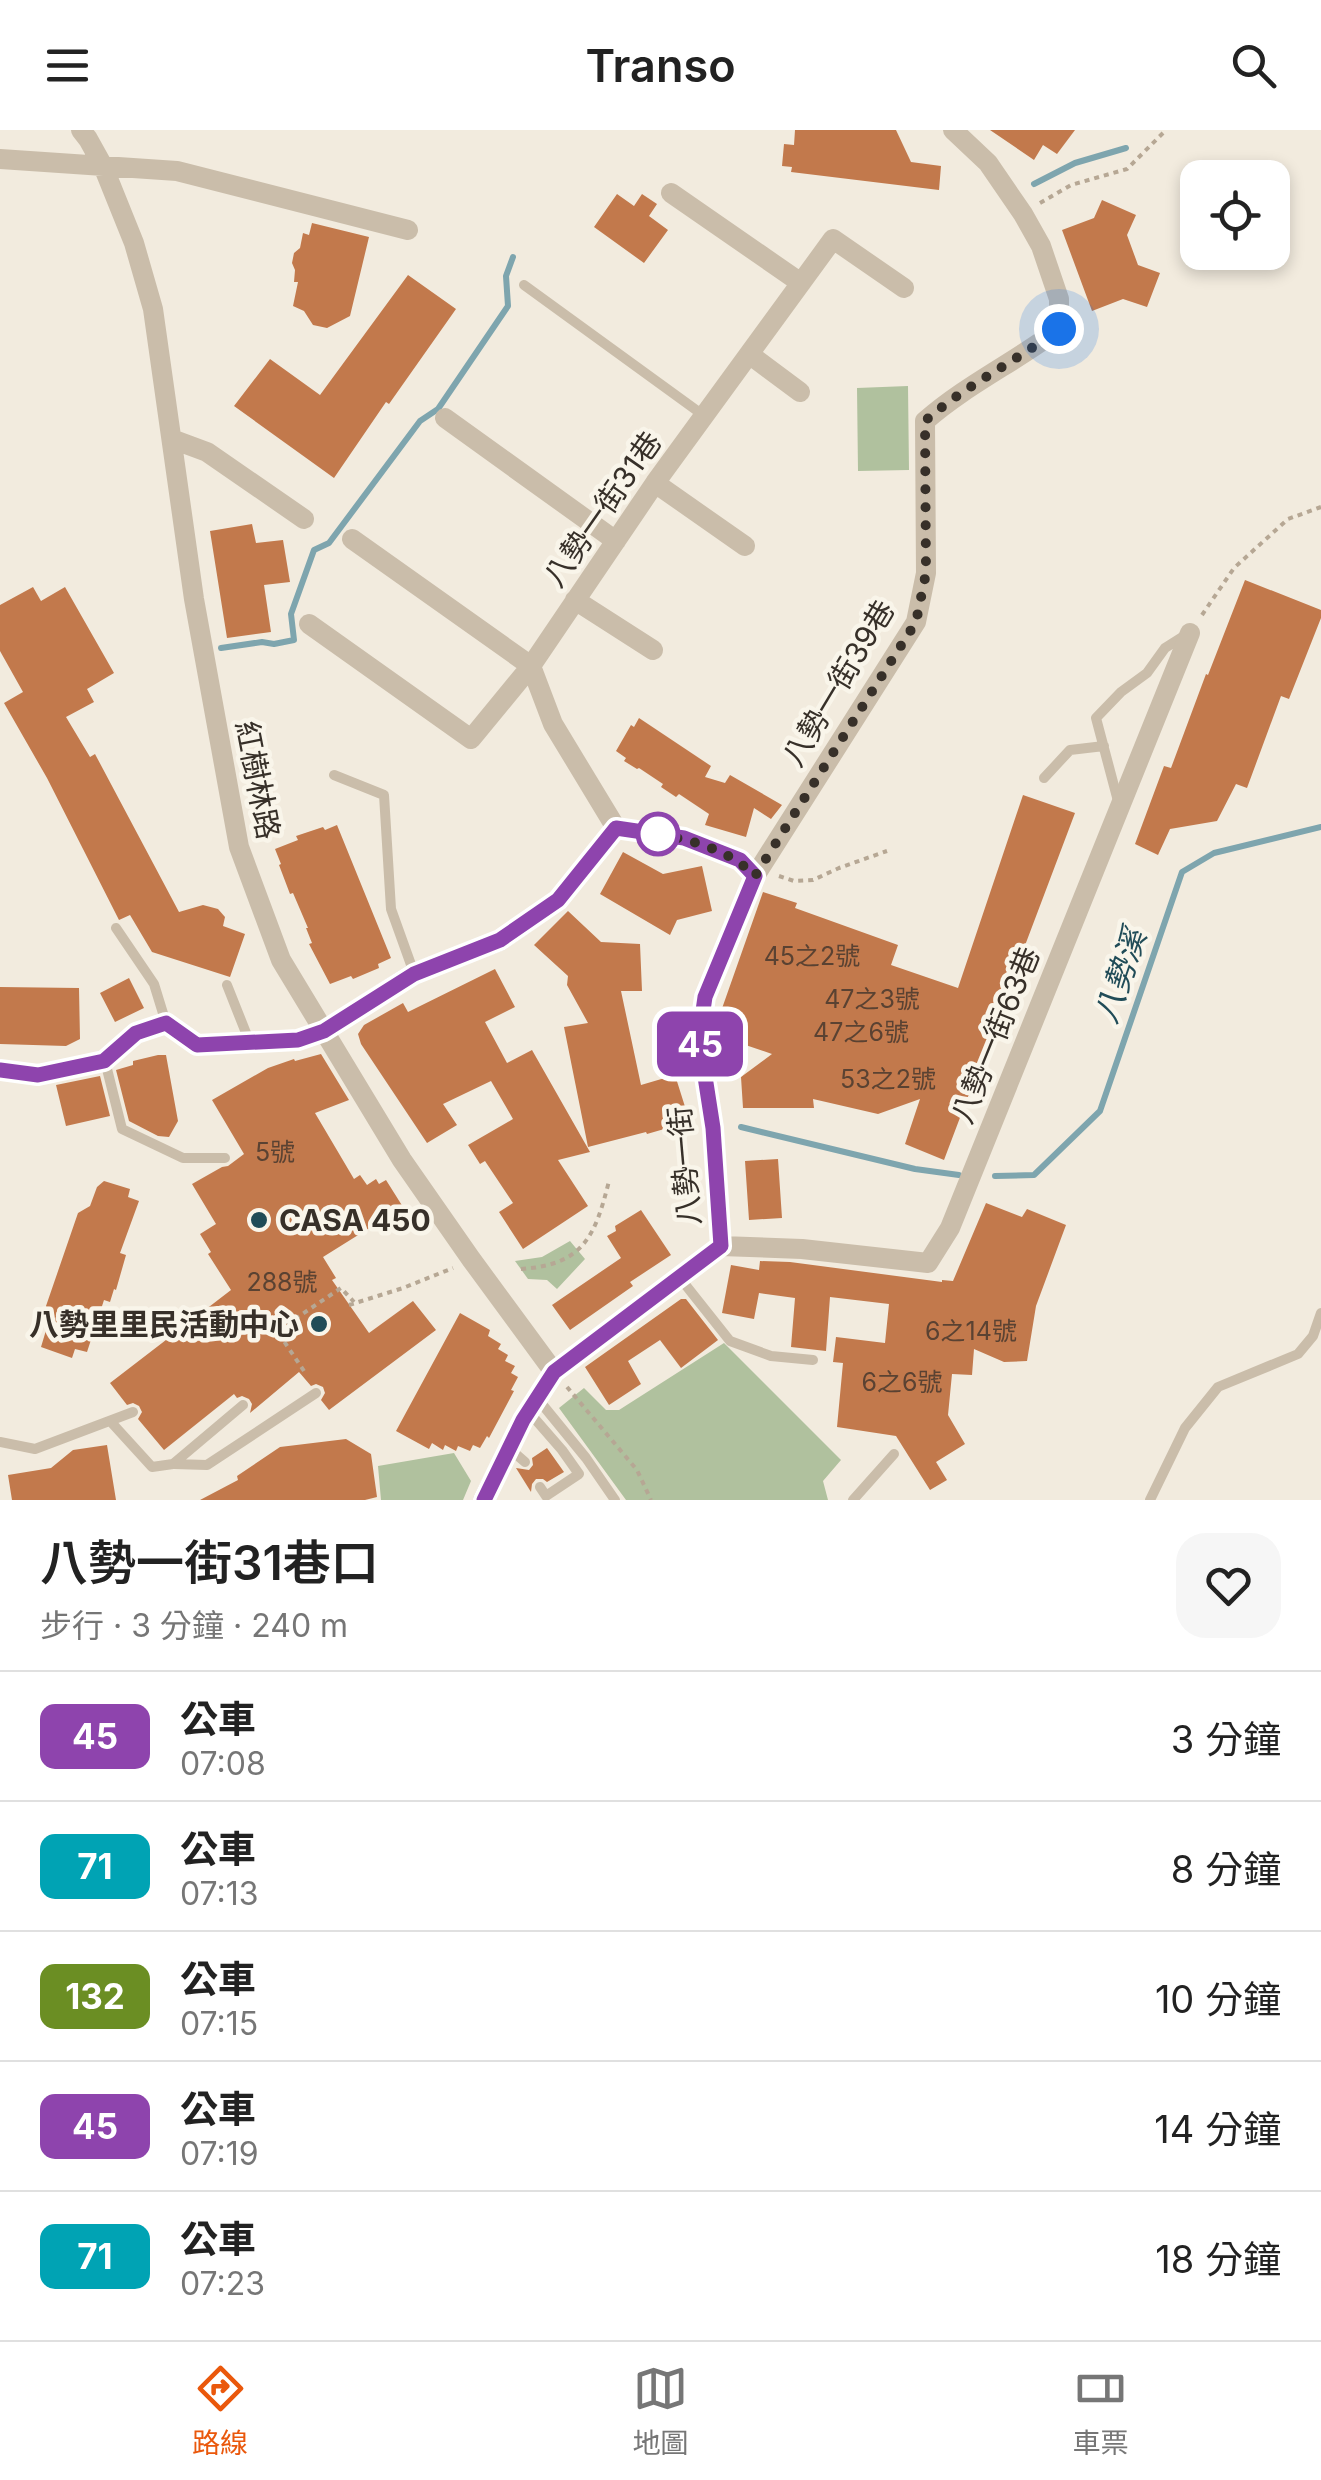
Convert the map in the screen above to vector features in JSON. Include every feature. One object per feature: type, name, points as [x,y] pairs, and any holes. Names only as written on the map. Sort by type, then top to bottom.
[{"type":"street","name":"紅樹林路","points":[[81,130],[103,166],[134,243],[153,309],[194,599],[239,848],[281,960],[402,1160],[554,1372]]},
{"type":"street","name":"八勢一街39巷","points":[[755,876],[916,622],[926,573],[925,421],[951,398],[1029,352],[1059,329],[1059,299],[1041,246],[988,163],[954,130]]},
{"type":"street","points":[[0,158],[176,171],[408,230]]},
{"type":"street","points":[[671,193],[801,283]]},
{"type":"street","name":"八勢一街31巷","points":[[309,624],[471,739],[531,666],[656,483],[833,238],[904,288]]},
{"type":"street","points":[[749,354],[800,392]]},
{"type":"street","points":[[444,418],[616,541]]},
{"type":"street","points":[[172,438],[207,452],[304,520]]},
{"type":"street","points":[[656,483],[745,546]]},
{"type":"street","points":[[352,539],[531,666],[553,724],[616,828]]},
{"type":"street","points":[[576,600],[653,650]]},
{"type":"street","name":"八勢一街63巷","points":[[721,1246],[802,1248],[928,1263],[950,1228],[1190,633]]},
{"type":"street","points":[[616,828],[684,838],[740,860],[755,876]]},
{"type":"street","points":[[0,1070],[38,1075],[104,1061],[136,1033],[166,1023],[197,1045],[298,1040],[324,1031],[414,974],[500,940],[558,900],[616,828]]},
{"type":"street","name":"八勢一街","points":[[484,1500],[517,1455],[532,1404],[554,1372],[721,1246],[713,1128],[699,1038],[705,997],[755,876]]},
{"type":"lane","points":[[524,285],[704,416]]},
{"type":"lane","points":[[1120,806],[1096,718],[1147,673],[1164,648],[1190,633]]},
{"type":"lane","points":[[1044,778],[1070,750],[1104,746]]},
{"type":"lane","points":[[334,775],[384,794],[390,909],[414,974]]},
{"type":"lane","points":[[116,928],[154,984],[166,1023]]},
{"type":"lane","points":[[227,985],[250,1044]]},
{"type":"lane","points":[[104,1061],[122,1129],[183,1158],[225,1158]]},
{"type":"lane","points":[[680,1278],[730,1341],[772,1356],[812,1360]]},
{"type":"lane","points":[[1150,1500],[1185,1428],[1218,1388],[1298,1354],[1312,1336],[1321,1312]]},
{"type":"lane","points":[[111,1422],[152,1466],[206,1465],[316,1393]]},
{"type":"lane","points":[[532,1404],[579,1474],[546,1496],[540,1487]]},
{"type":"lane","points":[[532,1404],[586,1458],[615,1500]]},
{"type":"lane","points":[[173,1464],[243,1405]]},
{"type":"lane","points":[[0,1442],[34,1448],[133,1412]]},
{"type":"lane","points":[[853,1500],[894,1454]]},
{"type":"path","points":[[1024,214],[1071,185],[1127,169],[1166,130]]},
{"type":"path","points":[[1190,633],[1234,568],[1288,519],[1321,507]]},
{"type":"path","points":[[755,876],[772,874],[794,881],[813,880],[887,851]]},
{"type":"path","points":[[521,1269],[563,1262],[578,1250],[591,1235],[601,1213],[609,1181]]},
{"type":"path","points":[[304,1371],[277,1330],[341,1288],[351,1303],[403,1288],[471,1259]]},
{"type":"path","points":[[554,1372],[637,1470],[651,1500]]},
{"type":"green space","points":[[908,386],[909,470],[858,471],[857,388]]},
{"type":"green space","points":[[570,1241],[585,1259],[557,1289],[547,1280],[528,1279],[515,1261],[542,1257]]},
{"type":"green space","points":[[724,1343],[841,1460],[823,1481],[828,1500],[626,1500],[559,1408],[584,1388],[606,1410],[619,1410]]},
{"type":"green space","points":[[454,1453],[471,1481],[463,1500],[381,1500],[378,1466]]},
{"type":"building","points":[[795,130],[896,130],[911,162],[941,166],[939,190],[791,172],[792,167],[782,166],[784,144],[794,145]]},
{"type":"building","points":[[990,130],[1075,130],[1057,154],[1043,145],[1034,160]]},
{"type":"building","points":[[617,194],[634,206],[642,194],[657,204],[649,216],[668,230],[644,263],[594,227]]},
{"type":"building","points":[[1102,200],[1136,215],[1127,235],[1138,265],[1160,273],[1147,307],[1123,299],[1092,311],[1062,230],[1094,218]]},
{"type":"building","points":[[312,223],[369,237],[350,316],[327,328],[313,325],[304,311],[293,306],[298,282],[294,282],[294,253],[300,248],[303,233],[309,235]]},
{"type":"building","points":[[408,275],[456,309],[334,478],[234,406],[270,359],[320,395]]},
{"type":"building","points":[[252,524],[256,543],[283,540],[290,582],[264,585],[271,632],[227,638],[210,531]]},
{"type":"building","points":[[1245,580],[1321,610],[1321,618],[1289,699],[1281,696],[1247,788],[1236,784],[1217,821],[1170,829],[1158,855],[1135,844],[1164,766],[1171,768]]},
{"type":"building","points":[[33,587],[41,601],[65,587],[114,673],[87,689],[94,702],[66,717],[90,757],[95,754],[179,912],[203,905],[218,909],[225,917],[223,926],[245,934],[230,977],[152,952],[130,915],[119,920],[4,703],[23,692],[0,651],[0,605]]},
{"type":"building","points":[[639,718],[711,766],[705,777],[725,783],[730,775],[782,805],[771,819],[754,808],[746,837],[705,825],[709,814],[661,787],[663,784],[624,761],[626,758],[616,751]]},
{"type":"building","points":[[1023,795],[1075,813],[944,1160],[905,1144],[920,1099],[878,1114],[813,1099],[814,1108],[743,1108],[741,1077],[772,1054],[713,1034],[763,892],[797,903],[795,908],[898,945],[891,965],[958,988]]},
{"type":"building","points":[[337,825],[391,958],[378,964],[379,968],[330,984],[309,944],[312,943],[308,928],[293,893],[290,894],[275,849],[298,840],[296,836]]},
{"type":"building","points":[[623,852],[663,874],[702,866],[712,911],[677,920],[670,935],[600,894]]},
{"type":"building","points":[[568,911],[601,942],[640,944],[642,991],[621,991],[641,1085],[675,1075],[687,1113],[685,1123],[588,1147],[564,1027],[588,1023],[567,985],[568,976],[534,945]]},
{"type":"building","points":[[495,969],[515,1007],[485,1022],[507,1063],[532,1050],[590,1152],[558,1160],[588,1206],[523,1249],[499,1212],[513,1203],[485,1161],[480,1164],[468,1145],[513,1119],[491,1081],[443,1104],[457,1125],[427,1143],[358,1034],[364,1025],[403,1003],[408,1012]]},
{"type":"building","points":[[129,978],[144,1008],[115,1022],[100,993]]},
{"type":"building","points":[[0,987],[79,988],[80,1039],[66,1046],[0,1044]]},
{"type":"building","points":[[321,1054],[349,1100],[315,1113],[354,1179],[360,1175],[367,1185],[376,1179],[379,1184],[386,1180],[403,1207],[323,1257],[336,1278],[332,1280],[369,1333],[413,1301],[436,1330],[329,1410],[321,1400],[323,1387],[311,1386],[299,1372],[250,1413],[249,1399],[234,1394],[164,1450],[138,1419],[142,1412],[139,1406],[127,1405],[110,1383],[231,1290],[200,1234],[216,1224],[192,1184],[244,1154],[212,1100],[268,1068]]},
{"type":"building","points":[[166,1055],[178,1121],[169,1137],[158,1136],[129,1121],[116,1070]]},
{"type":"building","points":[[100,1076],[110,1116],[66,1126],[56,1085]]},
{"type":"building","points":[[778,1159],[782,1218],[749,1220],[745,1161]]},
{"type":"building","points":[[104,1181],[130,1189],[128,1197],[139,1201],[120,1253],[126,1255],[116,1290],[110,1302],[104,1300],[87,1352],[75,1349],[72,1358],[41,1347],[50,1317],[46,1306],[78,1213],[90,1206],[97,1187]]},
{"type":"building","points":[[986,1203],[1022,1217],[1027,1209],[1066,1225],[1036,1306],[1027,1361],[1004,1362],[974,1349],[972,1375],[952,1374],[948,1415],[965,1444],[936,1462],[947,1480],[930,1490],[896,1436],[837,1427],[843,1363],[833,1362],[836,1337],[885,1343],[889,1304],[830,1297],[826,1351],[791,1347],[795,1298],[759,1293],[754,1319],[722,1313],[731,1265],[759,1270],[760,1261],[790,1262],[953,1281]]},
{"type":"building","points":[[641,1210],[671,1255],[570,1330],[552,1305],[621,1258],[607,1236],[616,1231],[615,1226]]},
{"type":"building","points":[[686,1299],[718,1340],[681,1368],[660,1340],[628,1361],[641,1384],[609,1405],[585,1367]]},
{"type":"building","points":[[460,1313],[490,1330],[488,1336],[501,1344],[498,1349],[508,1355],[505,1361],[515,1366],[511,1373],[518,1377],[489,1438],[480,1448],[473,1445],[470,1451],[458,1446],[456,1451],[445,1445],[443,1450],[432,1443],[429,1449],[396,1431]]},
{"type":"building","points":[[346,1439],[371,1454],[377,1497],[200,1500],[238,1480],[237,1476],[280,1447]]},
{"type":"building","points":[[107,1445],[116,1500],[12,1500],[8,1475],[51,1468],[73,1450]]},
{"type":"building","points":[[547,1448],[564,1472],[547,1482],[536,1479],[531,1492],[516,1468],[529,1470],[532,1458]]},
{"type":"waterway","points":[[1034,184],[1075,163],[1126,148]]},
{"type":"waterway","points":[[221,648],[294,640],[291,614],[314,550],[329,543],[420,421],[438,409],[508,306],[506,276],[513,257]]},
{"type":"waterway","name":"八勢溪","points":[[995,1176],[1034,1175],[1100,1111],[1182,872],[1214,853],[1321,827]]},
{"type":"waterway","name":"八勢溪","points":[[741,1127],[915,1169],[959,1175]]},
{"type":"bus line","name":"45","points":[[0,1070],[38,1075],[104,1061],[136,1033],[166,1023],[197,1045],[298,1040],[324,1031],[414,974],[500,940],[558,900],[616,828],[684,838],[740,860],[755,876],[705,997],[699,1038],[713,1128],[721,1246],[554,1372],[523,1420],[484,1500]]},
{"type":"place","name":"CASA 450","points":[[259,1220]]},
{"type":"place","name":"八勢里里民活動中心","points":[[319,1324]]},
{"type":"route","points":[[658,834],[650,833],[684,838],[740,860],[755,876],[916,622],[926,573],[925,421],[951,398],[1029,352],[1059,329]]}]
